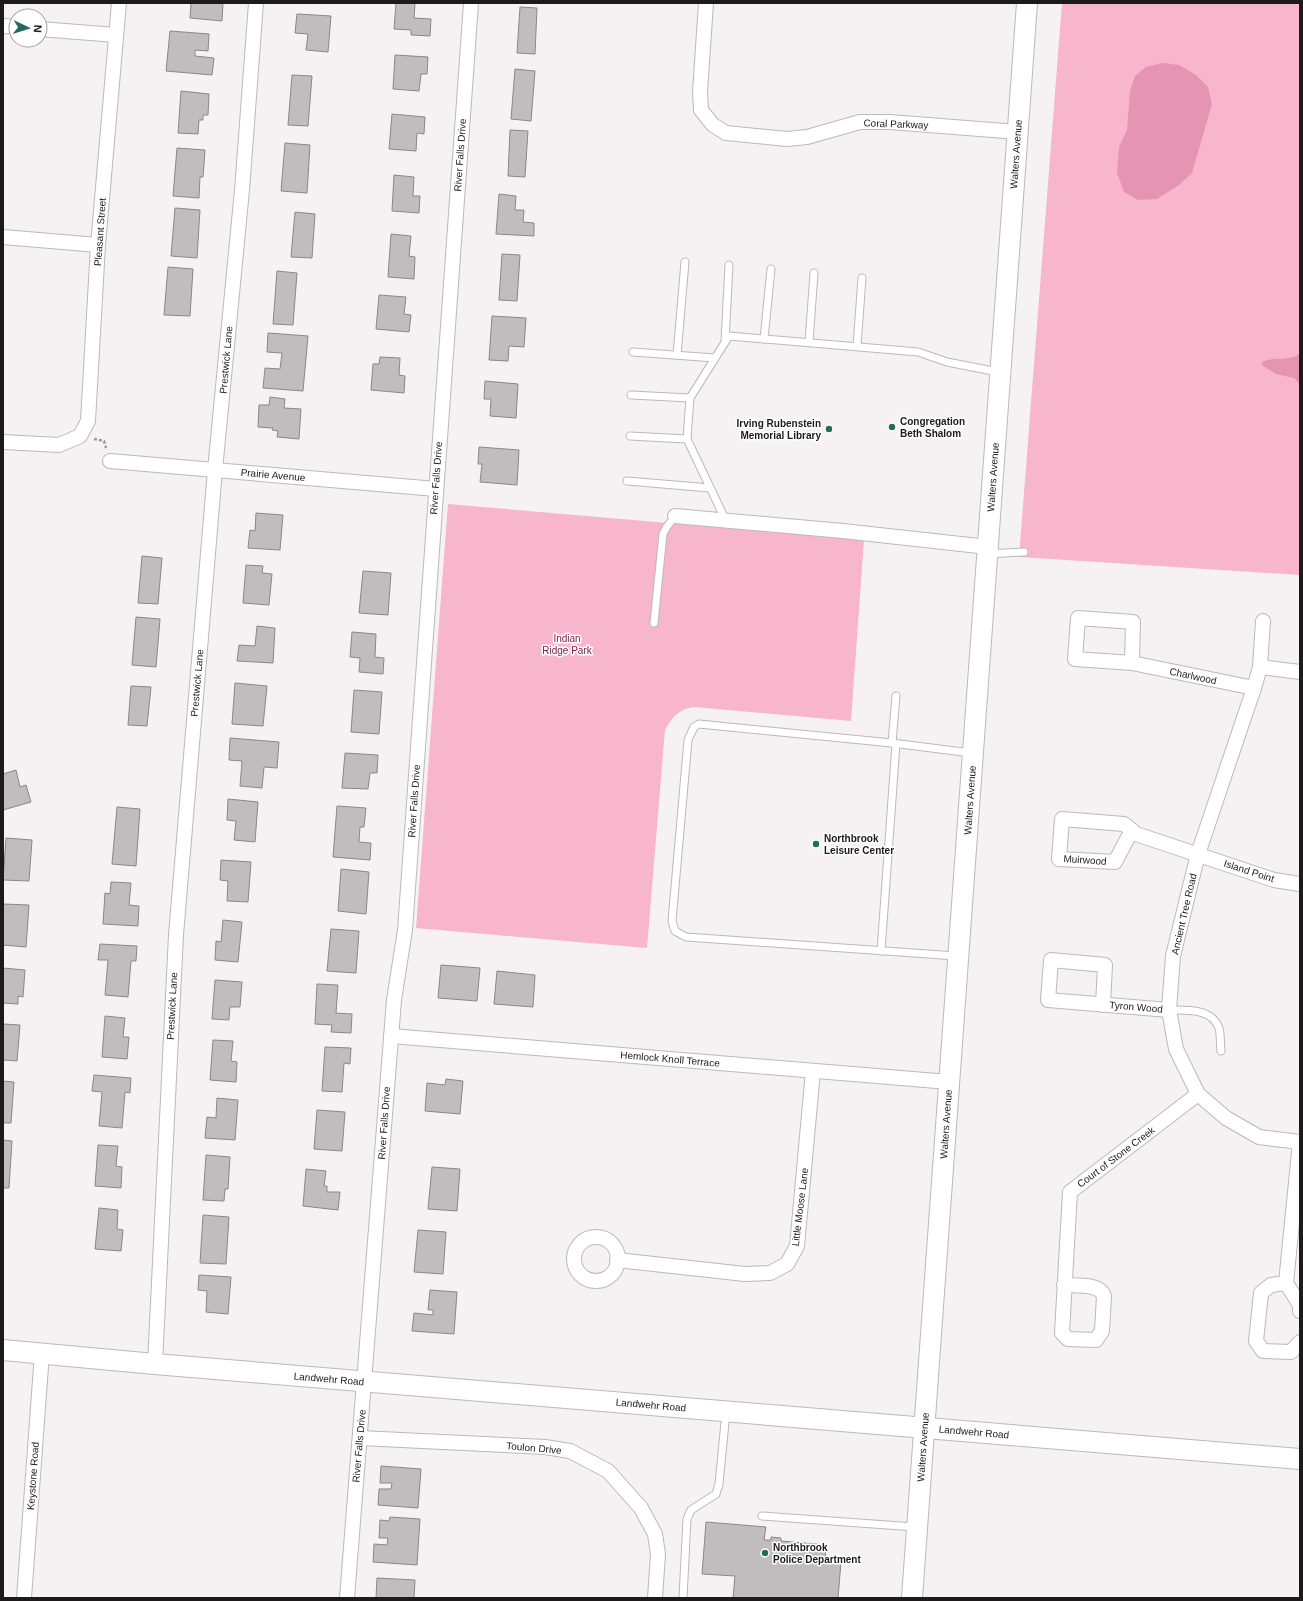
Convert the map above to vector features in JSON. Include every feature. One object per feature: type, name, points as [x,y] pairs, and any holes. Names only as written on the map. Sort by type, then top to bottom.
[{"type":"main road","name":"Walters Avenue","points":[[912,1598],[1027,3]]},
{"type":"main road","name":"Landwehr Road","points":[[3,1350],[365,1382],[1300,1459]]},
{"type":"street","name":"Pleasant Street","points":[[80,436],[88,421],[98,245],[119,3]]},
{"type":"street","name":"Prestwick Lane","points":[[155,1364],[176,935],[215,470],[242,190],[256,3]]},
{"type":"street","name":"River Falls Drive","points":[[347,1598],[394,1000],[405,930],[471,3]]},
{"type":"street","name":"Coral Parkway","points":[[706,3],[700,92],[701,110],[713,125],[726,134],[787,139],[807,137],[860,122],[890,122],[1018,132]]},
{"type":"street","points":[[48,30],[116,35]]},
{"type":"street","points":[[3,237],[98,245]]},
{"type":"street","points":[[3,442],[59,445],[80,436]]},
{"type":"street","name":"Prairie Avenue","points":[[110,461],[436,488]]},
{"type":"street","points":[[675,516],[843,531],[988,550]]},
{"type":"street","name":"Charlwood","points":[[1132,663],[1133,622],[1078,618],[1076,659],[1132,663],[1254,688]]},
{"type":"street","name":"Ancient Tree Road","points":[[1263,621],[1260,667],[1198,854],[1173,956],[1169,1010],[1176,1049],[1198,1094],[1226,1118],[1259,1137],[1300,1142]]},
{"type":"street","points":[[1260,667],[1300,672]]},
{"type":"street","name":"Muirwood","points":[[1132,830],[1115,862],[1059,858],[1062,819],[1124,824],[1132,830],[1136,834],[1198,854]]},
{"type":"street","name":"Island Point","points":[[1198,854],[1274,880],[1300,884]]},
{"type":"street","name":"Tyron Wood","points":[[1103,1004],[1105,965],[1051,960],[1048,1000],[1169,1010]]},
{"type":"street","name":"Hemlock Knoll Terrace","points":[[391,1036],[950,1082]]},
{"type":"street","name":"Little Moose Lane","points":[[617,1260],[745,1274],[770,1273],[787,1264],[797,1246],[813,1071]]},
{"type":"street","name":"Court of Stone Creek","points":[[1064,1285],[1070,1192],[1198,1094]]},
{"type":"street","points":[[1300,1142],[1286,1283],[1300,1305],[1300,1311]]},
{"type":"street","points":[[1286,1283],[1271,1286],[1261,1293],[1256,1341],[1263,1351],[1290,1352],[1300,1342]]},
{"type":"street","name":"Keystone Road","points":[[24,1598],[42,1353]]},
{"type":"street","name":"Toulon Drive","points":[[360,1438],[545,1447],[570,1451],[608,1471],[641,1508],[655,1534],[658,1554],[655,1598]]},
{"type":"lane","points":[[677,355],[685,262]]},
{"type":"lane","points":[[724,343],[729,265]]},
{"type":"lane","points":[[764,339],[771,269]]},
{"type":"lane","points":[[809,342],[814,273]]},
{"type":"lane","points":[[857,346],[862,278]]},
{"type":"lane","points":[[726,521],[687,439],[690,398],[729,336],[918,352],[947,362],[1000,372]]},
{"type":"lane","points":[[634,352],[715,358]]},
{"type":"lane","points":[[631,395],[690,398]]},
{"type":"lane","points":[[630,436],[687,439]]},
{"type":"lane","points":[[627,481],[710,488]]},
{"type":"lane","points":[[654,623],[664,534],[666,528],[675,516]]},
{"type":"lane","points":[[988,550],[1024,552]]},
{"type":"lane","points":[[881,951],[896,696]]},
{"type":"lane","points":[[958,956],[686,937],[675,931],[672,921],[688,740],[694,727],[699,724],[894,744],[973,754]]},
{"type":"lane","points":[[1169,1010],[1187,1010],[1205,1013],[1211,1018],[1218,1028],[1221,1051]]},
{"type":"lane","points":[[683,1598],[687,1519],[691,1510],[716,1494],[719,1484],[726,1411]]},
{"type":"lane","points":[[762,1516],[917,1527]]},
{"type":"path","points":[[80,436],[104,441],[110,461]]},
{"type":"green space","points":[[1062,3],[1300,3],[1300,575],[1019,557]]},
{"type":"green space","name":"Indian Ridge Park","points":[[448,504],[864,540],[851,721],[694,707],[676,714],[665,730],[647,948],[416,928]]},
{"type":"shaded area","points":[[1162,63],[1179,65],[1196,75],[1208,87],[1212,104],[1192,173],[1179,185],[1157,199],[1138,200],[1124,192],[1117,173],[1119,147],[1127,130],[1130,91],[1135,76],[1146,67]]},
{"type":"shaded area","points":[[1300,354],[1300,384],[1294,378],[1276,374],[1262,365],[1263,361],[1287,358]]},
{"type":"building","points":[[191,3],[223,3],[222,21],[190,18]]},
{"type":"building","points":[[396,3],[415,3],[414,18],[431,19],[430,36],[411,35],[411,30],[394,29]]},
{"type":"building","points":[[520,7],[537,8],[535,54],[517,53]]},
{"type":"building","points":[[297,14],[331,16],[328,52],[306,50],[308,34],[295,33]]},
{"type":"building","points":[[170,31],[209,34],[208,51],[195,50],[195,56],[214,58],[212,75],[166,71]]},
{"type":"building","points":[[395,55],[428,57],[427,74],[421,74],[419,91],[393,89]]},
{"type":"building","points":[[515,69],[535,71],[531,121],[511,119]]},
{"type":"building","points":[[292,75],[312,76],[308,126],[288,125]]},
{"type":"building","points":[[181,91],[209,94],[208,115],[203,115],[203,120],[199,120],[198,134],[178,133]]},
{"type":"building","points":[[392,114],[425,117],[424,134],[417,133],[416,151],[389,149]]},
{"type":"building","points":[[510,130],[528,131],[525,177],[508,176]]},
{"type":"building","points":[[285,143],[310,145],[307,193],[281,191]]},
{"type":"building","points":[[177,148],[205,150],[203,177],[200,177],[199,198],[173,196]]},
{"type":"building","points":[[394,175],[414,177],[413,196],[420,196],[419,213],[392,211]]},
{"type":"building","points":[[499,194],[516,196],[515,210],[524,210],[523,222],[534,223],[534,236],[496,234]]},
{"type":"building","points":[[175,208],[200,210],[197,258],[171,256]]},
{"type":"building","points":[[295,212],[315,214],[312,258],[291,257]]},
{"type":"building","points":[[391,234],[411,236],[409,256],[415,257],[414,279],[388,277]]},
{"type":"building","points":[[502,254],[520,255],[517,301],[499,300]]},
{"type":"building","points":[[168,267],[193,269],[190,316],[164,315]]},
{"type":"building","points":[[277,271],[297,273],[293,325],[273,324]]},
{"type":"building","points":[[379,295],[406,297],[404,314],[411,315],[409,332],[376,329]]},
{"type":"building","points":[[492,316],[526,318],[524,347],[509,346],[508,361],[489,360]]},
{"type":"building","points":[[268,333],[308,336],[303,391],[263,388],[265,368],[280,369],[282,353],[267,352]]},
{"type":"building","points":[[380,357],[400,358],[399,375],[405,376],[404,393],[371,390],[373,364],[379,364]]},
{"type":"building","points":[[485,381],[518,384],[516,418],[490,416],[491,399],[484,399]]},
{"type":"building","points":[[270,397],[285,399],[284,408],[301,409],[299,439],[277,437],[278,431],[272,430],[273,428],[258,427],[259,405],[269,405]]},
{"type":"building","points":[[479,447],[519,450],[517,485],[480,482],[482,464],[478,464]]},
{"type":"building","points":[[256,513],[283,515],[280,550],[248,548],[250,530],[255,531]]},
{"type":"building","points":[[142,556],[162,558],[158,604],[138,603]]},
{"type":"building","points":[[246,565],[263,566],[262,573],[272,574],[269,605],[243,603]]},
{"type":"building","points":[[363,571],[391,573],[388,615],[359,613]]},
{"type":"building","points":[[136,617],[160,619],[156,667],[132,665]]},
{"type":"building","points":[[257,626],[275,628],[273,663],[237,661],[239,645],[255,646]]},
{"type":"building","points":[[352,632],[376,634],[375,657],[384,658],[383,674],[359,672],[360,658],[350,657]]},
{"type":"building","points":[[235,683],[267,686],[263,726],[232,724]]},
{"type":"building","points":[[131,686],[151,687],[147,726],[128,725]]},
{"type":"building","points":[[354,690],[382,692],[379,734],[351,732]]},
{"type":"building","points":[[230,738],[279,742],[277,768],[264,767],[262,788],[240,786],[242,761],[229,760]]},
{"type":"building","points":[[345,753],[378,755],[377,773],[370,773],[368,789],[342,788]]},
{"type":"building","points":[[16,770],[20,787],[26,785],[31,802],[3,810],[3,774]]},
{"type":"building","points":[[228,799],[258,802],[255,842],[234,840],[236,821],[227,820]]},
{"type":"building","points":[[337,806],[366,808],[364,827],[360,827],[359,842],[371,843],[370,860],[333,857]]},
{"type":"building","points":[[117,807],[140,809],[136,866],[112,864]]},
{"type":"building","points":[[6,838],[32,840],[29,881],[3,880]]},
{"type":"building","points":[[221,860],[251,862],[248,902],[227,901],[228,881],[220,880]]},
{"type":"building","points":[[341,869],[369,872],[366,914],[338,911]]},
{"type":"building","points":[[111,882],[131,883],[129,905],[139,906],[138,926],[103,924],[105,893],[110,894]]},
{"type":"building","points":[[3,904],[29,905],[26,947],[3,945]]},
{"type":"building","points":[[223,920],[242,922],[238,962],[215,960],[216,941],[221,942]]},
{"type":"building","points":[[331,929],[359,931],[356,973],[327,971]]},
{"type":"building","points":[[100,944],[137,946],[136,961],[131,961],[128,997],[105,995],[108,960],[98,960]]},
{"type":"building","points":[[441,965],[480,968],[477,1001],[438,998]]},
{"type":"building","points":[[3,968],[25,970],[23,997],[18,996],[18,1004],[3,1003]]},
{"type":"building","points":[[497,971],[535,975],[533,1007],[494,1004]]},
{"type":"building","points":[[215,980],[242,982],[240,1007],[230,1007],[229,1020],[212,1019]]},
{"type":"building","points":[[317,984],[338,985],[336,1013],[352,1014],[351,1033],[331,1032],[332,1025],[315,1024]]},
{"type":"building","points":[[105,1016],[125,1018],[123,1037],[129,1037],[127,1059],[102,1057]]},
{"type":"building","points":[[3,1024],[20,1025],[17,1061],[3,1060]]},
{"type":"building","points":[[213,1040],[233,1041],[231,1061],[237,1062],[236,1082],[210,1080]]},
{"type":"building","points":[[325,1047],[351,1048],[350,1064],[344,1063],[342,1092],[322,1091]]},
{"type":"building","points":[[94,1075],[131,1078],[130,1093],[125,1092],[122,1128],[99,1126],[102,1092],[92,1091]]},
{"type":"building","points":[[446,1079],[463,1081],[460,1114],[425,1111],[427,1083],[445,1085]]},
{"type":"building","points":[[3,1081],[14,1082],[11,1123],[3,1123]]},
{"type":"building","points":[[217,1098],[238,1100],[235,1140],[205,1138],[207,1117],[216,1118]]},
{"type":"building","points":[[317,1110],[345,1112],[342,1151],[314,1149]]},
{"type":"building","points":[[3,1140],[12,1141],[9,1188],[3,1188]]},
{"type":"building","points":[[98,1145],[118,1146],[116,1166],[122,1167],[121,1188],[95,1186]]},
{"type":"building","points":[[206,1155],[230,1157],[228,1189],[225,1189],[224,1201],[203,1200]]},
{"type":"building","points":[[432,1167],[460,1169],[457,1211],[428,1209]]},
{"type":"building","points":[[306,1169],[326,1171],[324,1186],[327,1186],[327,1192],[340,1192],[338,1210],[303,1206]]},
{"type":"building","points":[[99,1208],[118,1210],[117,1229],[123,1230],[121,1251],[95,1249]]},
{"type":"building","points":[[203,1215],[229,1217],[226,1264],[200,1263]]},
{"type":"building","points":[[418,1230],[446,1232],[443,1274],[414,1272]]},
{"type":"building","points":[[199,1275],[231,1277],[228,1314],[206,1312],[207,1291],[198,1290]]},
{"type":"building","points":[[430,1290],[457,1292],[454,1334],[412,1331],[414,1313],[433,1315],[433,1310],[428,1310]]},
{"type":"building","points":[[381,1466],[421,1469],[418,1508],[378,1505],[379,1489],[391,1489],[392,1483],[380,1483]]},
{"type":"building","points":[[390,1517],[420,1519],[417,1565],[373,1562],[374,1544],[387,1545],[388,1538],[379,1538],[380,1520],[389,1521]]},
{"type":"building","name":"Northbrook Police Department","points":[[706,1522],[766,1527],[764,1540],[771,1540],[771,1537],[781,1538],[781,1541],[826,1545],[825,1561],[841,1562],[838,1598],[733,1598],[735,1576],[702,1574]]},
{"type":"building","points":[[377,1578],[415,1580],[414,1598],[376,1598]]},
{"type":"place","name":"Congregation Beth Shalom","points":[[892,427]]},
{"type":"place","name":"Irving Rubenstein Memorial Library","points":[[829,429]]},
{"type":"place","name":"Northbrook Leisure Center","points":[[816,844]]},
{"type":"place","name":"Northbrook Police Department","points":[[765,1553]]}]
